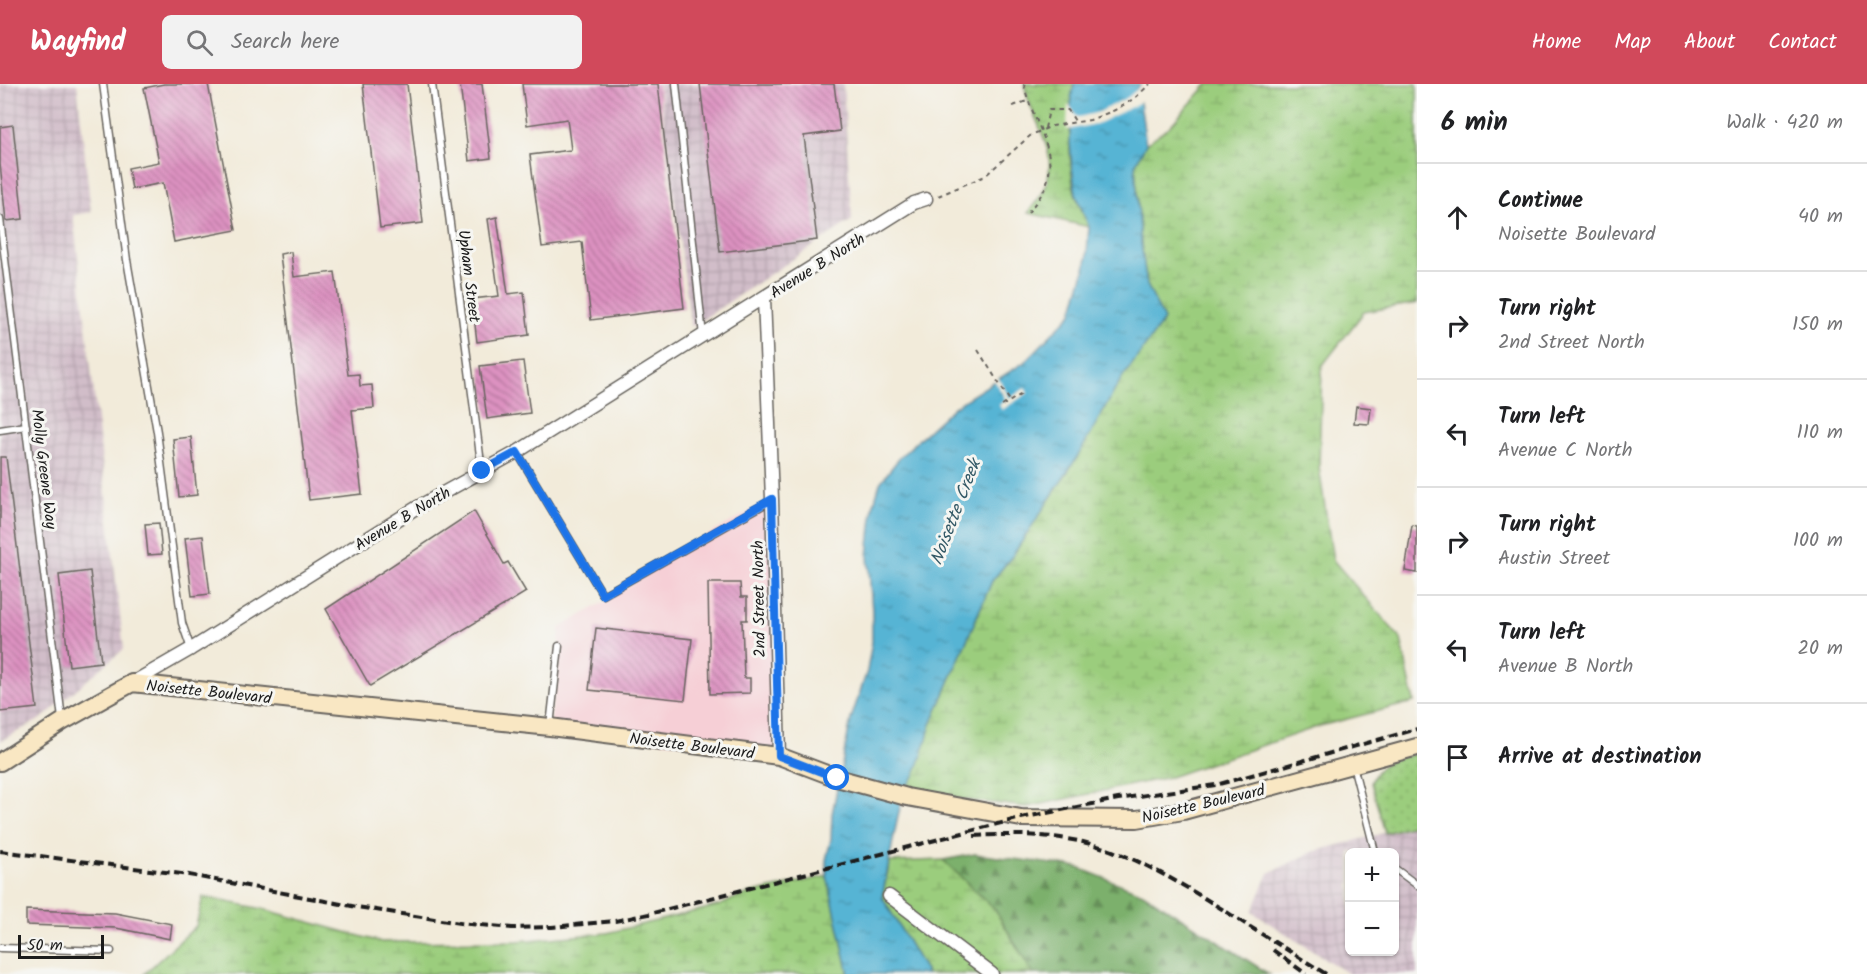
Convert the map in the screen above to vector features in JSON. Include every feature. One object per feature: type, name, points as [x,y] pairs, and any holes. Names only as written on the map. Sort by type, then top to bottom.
[{"type":"street","name":"Avenue B North","points":[[0,762],[62,722],[191,649],[416,508],[517,452],[914,203],[926,199]]},
{"type":"street","name":"2nd Street North","points":[[764,298],[779,756]]},
{"type":"street","name":"Noisette Boulevard","points":[[132,683],[550,727],[779,756],[837,778],[907,797],[1021,818],[1137,819],[1183,811],[1417,747]]},
{"type":"street","points":[[889,897],[992,974]]},
{"type":"lane","points":[[103,84],[127,260],[158,432],[182,623],[191,649]]},
{"type":"lane","name":"Upham Street","points":[[432,84],[482,471]]},
{"type":"lane","points":[[676,84],[703,336]]},
{"type":"lane","name":"Molly Greene Way","points":[[0,219],[62,722]]},
{"type":"lane","points":[[0,430],[26,426]]},
{"type":"lane","points":[[517,452],[603,595],[772,499]]},
{"type":"lane","points":[[550,727],[559,646]]},
{"type":"lane","points":[[1353,765],[1374,848]]},
{"type":"lane","points":[[1399,871],[1417,885]]},
{"type":"lane","points":[[0,948],[111,951]]},
{"type":"path","points":[[1024,84],[1027,101],[1050,157],[1050,170],[1043,192],[1028,213]]},
{"type":"path","points":[[926,199],[965,186],[985,176],[1031,135],[1045,128],[1090,120],[1115,110],[1135,98],[1150,84]]},
{"type":"path","points":[[1013,106],[1027,101]]},
{"type":"path","points":[[1045,128],[1049,110],[1068,110],[1076,122]]},
{"type":"path","points":[[978,350],[1010,401]]},
{"type":"path","points":[[1002,406],[1025,392]]},
{"type":"shaded area","points":[[0,84],[77,84],[91,212],[73,215],[124,649],[41,719],[0,741]]},
{"type":"shaded area","points":[[659,84],[843,84],[852,220],[691,327]]},
{"type":"shaded area","points":[[772,499],[779,756],[550,727],[560,628],[611,598],[678,552]]},
{"type":"shaded area","points":[[1417,824],[1417,974],[1349,974],[1252,912],[1269,873],[1313,852]]},
{"type":"green space","points":[[1024,84],[1074,84],[1070,125],[1071,172],[1076,196],[1089,227],[1028,213],[1044,190],[1049,176],[1049,162],[1047,149]]},
{"type":"green space","points":[[1208,84],[1417,84],[1417,303],[1364,312],[1322,366],[1319,467],[1333,560],[1401,639],[1414,702],[1320,726],[1170,777],[1027,807],[942,797],[905,788],[917,766],[930,727],[992,581],[1013,555],[1079,454],[1120,381],[1164,320],[1147,285],[1141,244],[1135,165],[1146,144],[1170,126]]},
{"type":"green space","points":[[1417,753],[1417,824],[1385,833],[1371,783],[1374,775],[1389,762]]},
{"type":"green space","points":[[975,854],[1076,867],[1143,893],[1269,974],[1033,974],[995,910],[943,860]]},
{"type":"green space","points":[[943,860],[995,910],[1033,974],[927,974],[882,897],[890,862]]},
{"type":"green space","points":[[827,876],[849,974],[144,974],[196,926],[203,897],[263,909],[381,942],[518,941],[607,933],[721,905],[740,896]]},
{"type":"water","name":"Noisette Creek","points":[[1074,84],[1142,84],[1138,88],[1146,144],[1135,165],[1141,244],[1147,285],[1164,320],[1120,381],[1079,454],[1013,555],[992,581],[930,727],[917,770],[905,790],[897,818],[882,897],[927,974],[849,974],[827,876],[826,860],[831,839],[832,814],[851,719],[867,671],[872,642],[868,556],[873,507],[880,483],[900,457],[954,407],[1025,362],[1072,313],[1086,265],[1089,227],[1076,194],[1072,167],[1071,98]]},
{"type":"pier","points":[[1145,84],[1141,89],[1143,99],[1136,105],[1097,124],[1067,130],[1068,106],[1079,117],[1099,112],[1128,97]]},
{"type":"pier","points":[[997,376],[1010,398],[1025,388],[1028,393],[1002,410],[999,405],[1006,400],[993,378]]},
{"type":"building","points":[[164,84],[208,84],[236,230],[174,242],[163,183],[132,189],[128,168],[159,162],[144,88]]},
{"type":"building","points":[[363,84],[407,84],[423,223],[380,228]]},
{"type":"building","points":[[460,84],[482,84],[491,158],[469,161]]},
{"type":"building","points":[[522,84],[658,84],[684,308],[591,320],[582,242],[542,247],[530,155],[571,150],[567,119],[527,125]]},
{"type":"building","points":[[700,84],[834,84],[840,131],[804,136],[817,240],[720,252]]},
{"type":"building","points":[[13,125],[23,219],[6,221],[0,164],[0,127]]},
{"type":"building","points":[[497,217],[508,294],[524,292],[529,335],[477,342],[472,299],[499,296],[488,219]]},
{"type":"building","points":[[291,252],[294,277],[335,272],[348,375],[359,374],[360,386],[372,385],[374,408],[352,410],[362,494],[309,500],[280,254]]},
{"type":"building","points":[[523,361],[530,413],[487,419],[480,366]]},
{"type":"building","points":[[1356,406],[1371,408],[1369,424],[1354,423]]},
{"type":"building","points":[[191,437],[197,495],[179,497],[173,439]]},
{"type":"building","points":[[0,457],[6,457],[37,708],[0,712]]},
{"type":"building","points":[[474,511],[504,564],[508,562],[526,592],[370,686],[326,609]]},
{"type":"building","points":[[159,523],[162,554],[148,555],[145,524]]},
{"type":"building","points":[[1412,525],[1417,526],[1417,573],[1405,571]]},
{"type":"building","points":[[203,536],[210,594],[192,596],[185,538]]},
{"type":"building","points":[[90,571],[101,662],[69,666],[59,575]]},
{"type":"building","points":[[708,583],[740,583],[741,597],[747,597],[747,620],[742,620],[744,678],[750,678],[750,693],[710,694]]},
{"type":"building","points":[[596,628],[692,639],[685,700],[589,690]]},
{"type":"building","points":[[26,910],[115,913],[172,924],[170,939],[116,928],[26,925]]},
{"type":"railway","points":[[0,851],[189,875],[357,907],[460,923],[512,928],[552,927],[615,921],[649,914],[1021,818],[1118,799],[1216,785],[1417,729]]},
{"type":"railway","points":[[974,836],[1056,837],[1102,847],[1120,854],[1189,889],[1326,974]]},
{"type":"railway","points":[[1273,950],[1306,974]]},
{"type":"route","points":[[482,471],[517,452],[603,595],[772,499],[779,756],[837,778]]}]
